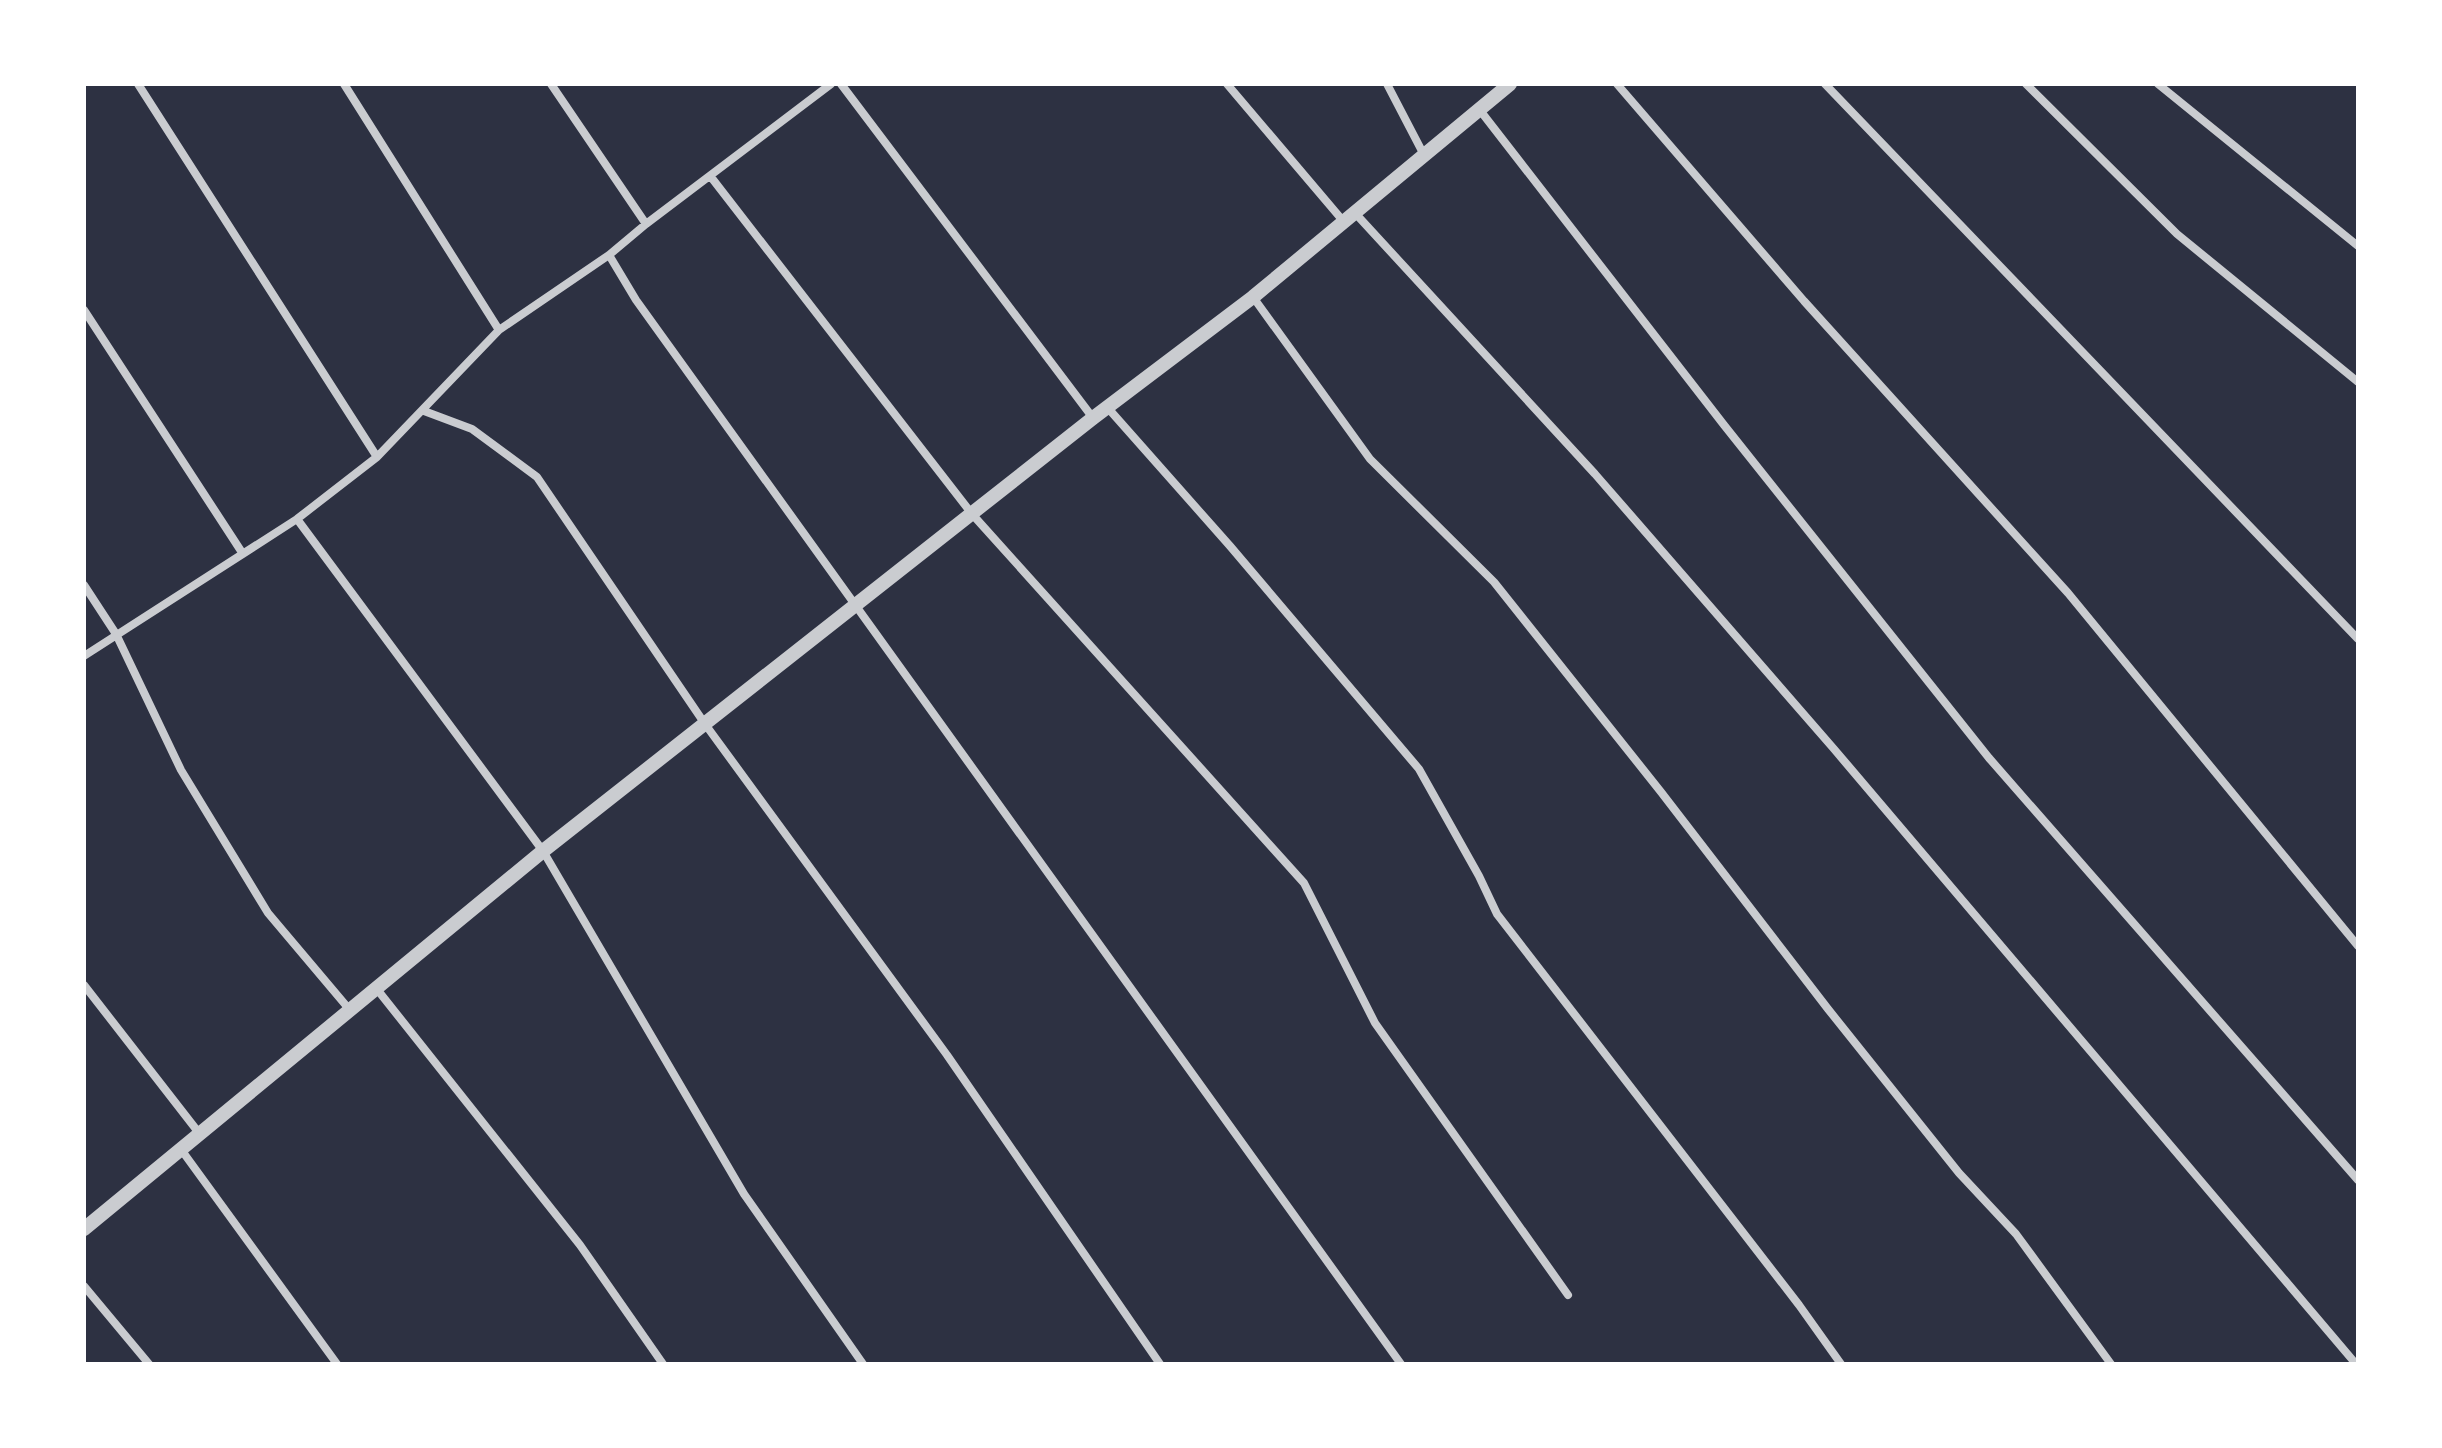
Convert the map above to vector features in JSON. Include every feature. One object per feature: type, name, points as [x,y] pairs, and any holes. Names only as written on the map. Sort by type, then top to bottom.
[{"type":"street","points":[[138,84],[377,457]]},
{"type":"street","points":[[344,84],[499,330]]},
{"type":"street","points":[[551,84],[646,224]]},
{"type":"street","points":[[84,656],[297,519],[377,457],[499,330],[609,255],[831,84]]},
{"type":"street","points":[[841,84],[1093,418]]},
{"type":"street","points":[[1227,84],[1647,533],[1845,761],[2356,1364]]},
{"type":"street","points":[[1387,84],[1424,155]]},
{"type":"street","points":[[84,1229],[543,851],[1107,407],[1253,297],[1510,84]]},
{"type":"street","points":[[1617,84],[1804,301],[2068,593],[2358,946]]},
{"type":"street","points":[[1825,84],[2358,639]]},
{"type":"street","points":[[2026,84],[2177,234],[2358,382]]},
{"type":"street","points":[[2158,84],[2358,246]]},
{"type":"street","points":[[1479,109],[1724,425],[1989,758],[2358,1180]]},
{"type":"street","points":[[711,177],[972,514],[1304,883],[1375,1023],[1568,1295]]},
{"type":"street","points":[[609,255],[636,300],[1401,1364]]},
{"type":"street","points":[[1253,297],[1370,459],[1494,582],[1959,1173],[2016,1234],[2111,1364]]},
{"type":"street","points":[[84,310],[243,554]]},
{"type":"street","points":[[1107,407],[1230,546],[1419,769],[1497,914],[1799,1305],[1841,1364]]},
{"type":"street","points":[[424,411],[472,429],[537,477],[705,724],[947,1055],[1160,1364]]},
{"type":"street","points":[[297,519],[543,851],[744,1194],[863,1364]]},
{"type":"street","points":[[84,585],[116,634],[181,770],[268,913],[349,1009]]},
{"type":"street","points":[[84,985],[199,1133]]},
{"type":"street","points":[[376,988],[580,1245],[663,1364]]},
{"type":"street","points":[[180,1148],[337,1364]]},
{"type":"street","points":[[84,1286],[149,1364]]}]
